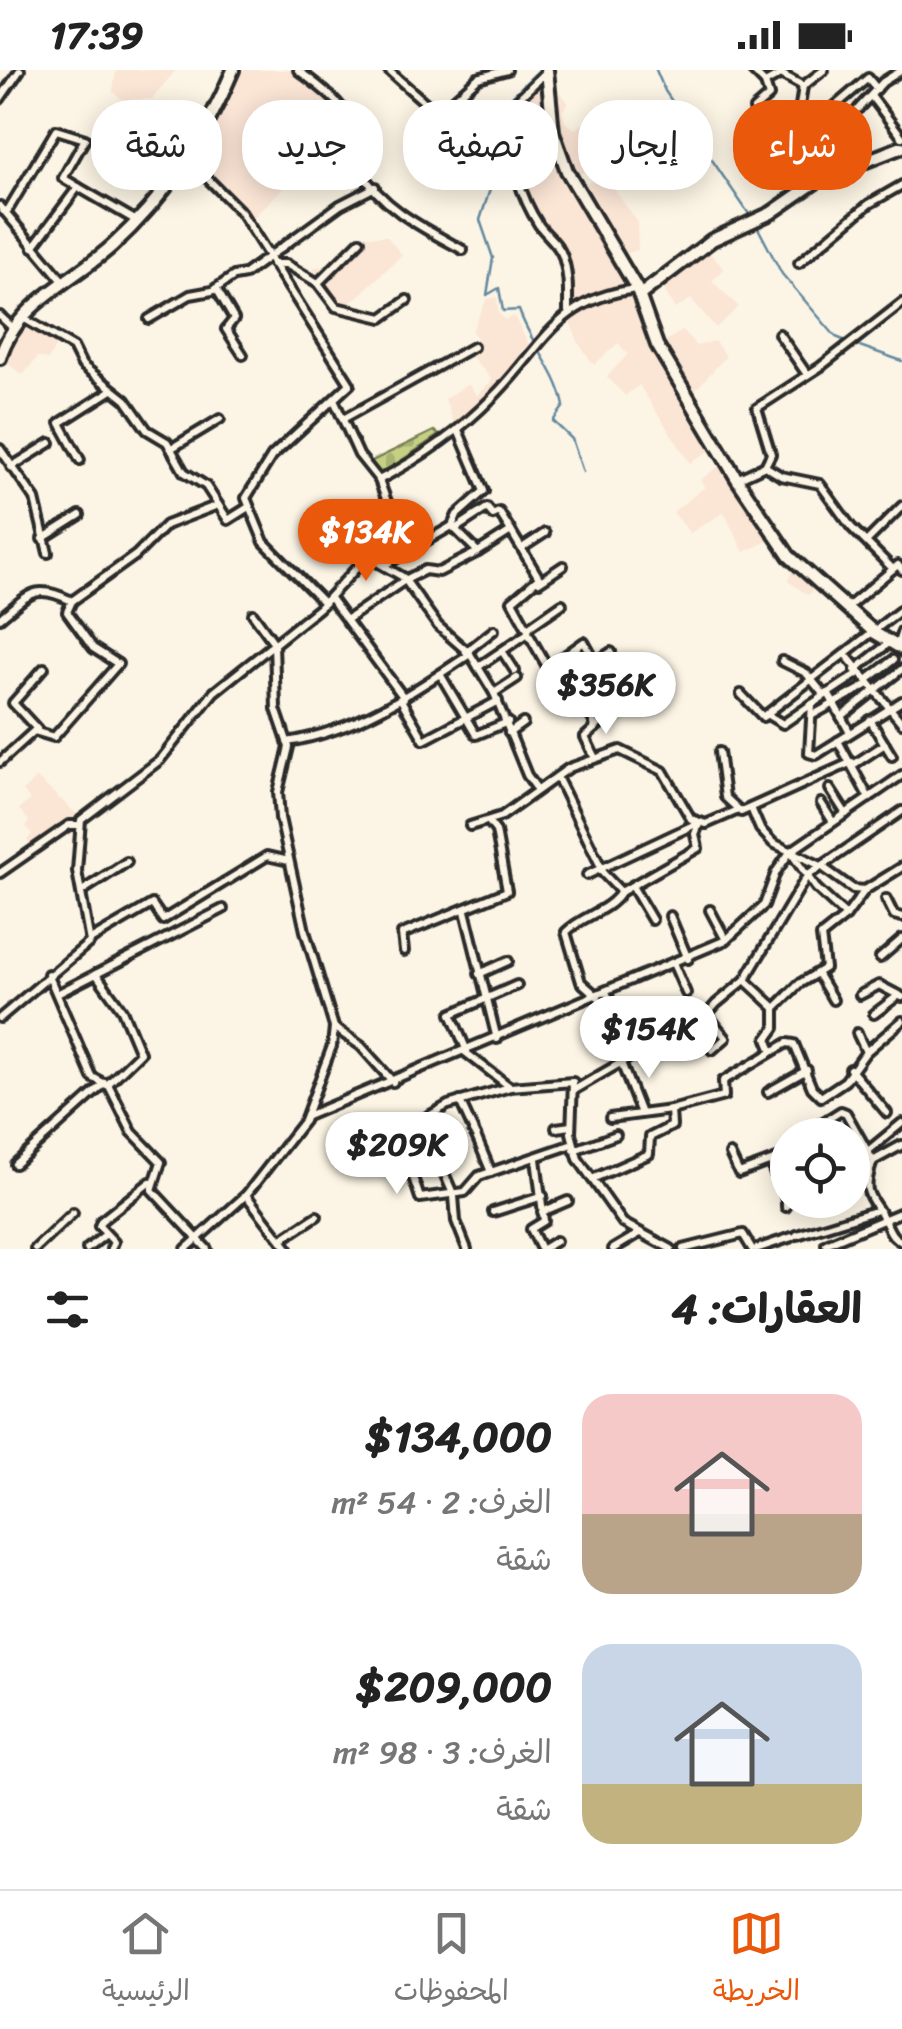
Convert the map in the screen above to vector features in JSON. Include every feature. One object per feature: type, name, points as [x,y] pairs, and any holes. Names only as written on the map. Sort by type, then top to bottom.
[{"type":"main road","points":[[218,100],[233,70]]},
{"type":"main road","points":[[547,71],[554,132],[567,171],[638,292],[657,345],[738,480],[789,556],[875,633],[896,646]]},
{"type":"main road","points":[[638,292],[712,240],[754,222],[820,179],[902,146]]},
{"type":"main road","points":[[0,358],[23,318],[63,281],[112,246],[162,190]]},
{"type":"street","points":[[0,99],[20,70]]},
{"type":"street","points":[[298,70],[336,100]]},
{"type":"street","points":[[388,70],[438,114],[482,73],[507,70]]},
{"type":"street","points":[[752,70],[765,82],[770,96],[765,100]]},
{"type":"street","points":[[824,70],[803,86],[800,106],[809,119],[834,107],[868,78]]},
{"type":"street","points":[[856,70],[877,88]]},
{"type":"street","points":[[867,100],[902,70]]},
{"type":"street","points":[[547,71],[512,105],[509,136],[512,166],[538,224],[562,252],[568,279],[568,311]]},
{"type":"street","points":[[765,82],[781,74],[803,86]]},
{"type":"street","points":[[871,96],[902,137]]},
{"type":"street","points":[[2,209],[8,210],[34,172],[56,130],[85,140],[63,178],[134,220]]},
{"type":"street","points":[[798,263],[869,204],[902,184]]},
{"type":"street","points":[[33,247],[78,187]]},
{"type":"street","points":[[222,190],[234,201],[348,382],[348,388],[268,461],[248,494],[247,508],[272,550],[348,619],[402,699],[424,740],[496,697],[516,674],[502,651]]},
{"type":"street","points":[[149,320],[190,295],[216,288],[270,260],[340,204],[368,190]]},
{"type":"street","points":[[377,190],[395,212],[463,250]]},
{"type":"street","points":[[2,209],[63,281]]},
{"type":"street","points":[[318,283],[360,241]]},
{"type":"street","points":[[270,260],[286,264],[318,283],[336,307],[377,318],[407,300]]},
{"type":"street","points":[[216,288],[234,320],[226,329],[243,355]]},
{"type":"street","points":[[379,480],[458,430],[502,389],[568,311],[590,300],[638,292]]},
{"type":"street","points":[[738,480],[765,466],[772,454],[757,408],[820,367],[902,303]]},
{"type":"street","points":[[0,316],[14,329]]},
{"type":"street","points":[[23,318],[74,347],[82,365],[133,407],[144,428],[172,448],[184,472],[206,486],[230,520],[247,508]]},
{"type":"street","points":[[778,334],[806,373]]},
{"type":"street","points":[[344,419],[473,347]]},
{"type":"street","points":[[80,460],[60,423],[112,390]]},
{"type":"street","points":[[0,874],[70,824],[78,825],[160,760],[214,692],[327,600],[398,523],[379,480],[359,455],[334,400]]},
{"type":"street","points":[[172,448],[220,419]]},
{"type":"street","points":[[454,528],[457,515],[484,492],[458,430]]},
{"type":"street","points":[[11,467],[50,443]]},
{"type":"street","points":[[0,449],[35,499],[48,552]]},
{"type":"street","points":[[765,466],[781,476],[820,484],[851,527],[898,570],[849,606]]},
{"type":"street","points":[[44,668],[13,704],[20,717],[54,737],[118,664],[82,638],[67,612],[72,602],[136,555],[166,525],[218,505]]},
{"type":"street","points":[[868,540],[902,506]]},
{"type":"street","points":[[385,565],[487,508],[493,515],[499,512],[539,575],[538,582]]},
{"type":"street","points":[[42,539],[80,515]]},
{"type":"street","points":[[892,517],[902,518]]},
{"type":"street","points":[[454,528],[478,552]]},
{"type":"street","points":[[348,619],[405,580],[425,570],[439,572],[511,530]]},
{"type":"street","points":[[522,548],[544,533]]},
{"type":"street","points":[[368,557],[405,580],[438,626],[478,666],[537,789]]},
{"type":"street","points":[[563,566],[512,601],[548,668],[585,706],[595,728]]},
{"type":"street","points":[[0,618],[38,592],[51,590],[72,602]]},
{"type":"street","points":[[478,666],[562,604]]},
{"type":"street","points":[[741,694],[761,716],[766,714],[902,609]]},
{"type":"street","points":[[186,1249],[246,1195],[307,1116],[330,1056],[334,1027],[290,861],[278,792],[287,742],[276,709],[274,643],[253,614]]},
{"type":"street","points":[[287,742],[332,733],[402,699],[494,630]]},
{"type":"street","points":[[766,714],[783,724],[896,646],[902,631]]},
{"type":"street","points":[[548,668],[584,642],[606,691],[585,706]]},
{"type":"street","points":[[596,663],[612,652]]},
{"type":"street","points":[[846,655],[902,723]]},
{"type":"street","points":[[782,660],[812,678],[834,704],[849,732]]},
{"type":"street","points":[[812,716],[868,682],[893,660]]},
{"type":"street","points":[[841,717],[902,669]]},
{"type":"street","points":[[440,674],[476,735],[508,722]]},
{"type":"street","points":[[812,704],[809,753],[816,755],[902,701]]},
{"type":"street","points":[[594,756],[585,737],[618,709]]},
{"type":"street","points":[[870,720],[892,756]]},
{"type":"street","points":[[509,732],[523,723]]},
{"type":"street","points":[[0,762],[38,730]]},
{"type":"street","points":[[838,740],[869,798]]},
{"type":"street","points":[[470,826],[488,822],[594,756],[626,750],[663,771],[690,819],[706,824],[852,763],[885,744]]},
{"type":"street","points":[[719,752],[725,797],[736,811]]},
{"type":"street","points":[[557,777],[601,869],[621,892]]},
{"type":"street","points":[[307,1116],[726,940],[764,905],[776,872],[790,852],[901,779]]},
{"type":"street","points":[[830,788],[846,814]]},
{"type":"street","points":[[821,803],[834,822]]},
{"type":"street","points":[[751,808],[765,836],[822,866],[853,889],[865,890]]},
{"type":"street","points":[[574,1090],[658,1041],[682,1042],[745,980],[807,876],[902,812]]},
{"type":"street","points":[[404,950],[402,934],[507,891],[496,831],[488,822]]},
{"type":"street","points":[[587,875],[700,822]]},
{"type":"street","points":[[598,997],[581,982],[566,932],[581,917],[614,903],[621,892],[698,848],[695,834],[700,822]]},
{"type":"street","points":[[78,825],[90,940]]},
{"type":"street","points":[[790,852],[807,876],[846,916]]},
{"type":"street","points":[[0,1018],[90,940],[152,904],[163,920],[267,856],[290,861]]},
{"type":"street","points":[[82,891],[128,862]]},
{"type":"street","points":[[772,1051],[767,1039],[775,1028],[776,1008],[826,965],[821,936],[846,916],[865,890],[902,869]]},
{"type":"street","points":[[632,886],[644,914],[652,920]]},
{"type":"street","points":[[886,900],[894,915],[902,917]]},
{"type":"street","points":[[57,994],[223,909]]},
{"type":"street","points":[[710,910],[726,940]]},
{"type":"street","points":[[465,911],[477,946],[497,1039]]},
{"type":"street","points":[[670,916],[688,959]]},
{"type":"street","points":[[880,958],[902,940]]},
{"type":"street","points":[[480,974],[508,961]]},
{"type":"street","points":[[674,965],[686,993]]},
{"type":"street","points":[[817,973],[833,1000]]},
{"type":"street","points":[[48,974],[92,1077],[106,1084],[132,1132],[160,1162],[151,1182],[101,1221],[114,1242],[111,1249]]},
{"type":"street","points":[[15,1164],[140,1053],[122,1010],[96,974]]},
{"type":"street","points":[[745,980],[776,1008]]},
{"type":"street","points":[[510,1087],[466,1052],[450,1014],[517,985]]},
{"type":"street","points":[[860,995],[878,986],[900,996]]},
{"type":"street","points":[[607,993],[636,1056]]},
{"type":"street","points":[[874,1014],[900,996]]},
{"type":"street","points":[[707,1014],[726,1038],[712,1050]]},
{"type":"street","points":[[610,1118],[640,1111],[671,1110],[724,1096],[723,1082],[792,1042],[816,1095],[822,1097],[845,1081],[866,1052],[902,1021]]},
{"type":"street","points":[[334,1027],[362,1046],[393,1082]]},
{"type":"street","points":[[857,1032],[866,1052]]},
{"type":"street","points":[[622,1064],[640,1111]]},
{"type":"street","points":[[850,1069],[887,1113]]},
{"type":"street","points":[[768,1092],[807,1070]]},
{"type":"street","points":[[378,1146],[460,1101],[510,1087],[571,1080],[574,1147],[592,1179],[623,1223],[671,1249]]},
{"type":"street","points":[[460,1101],[491,1172]]},
{"type":"street","points":[[592,1179],[649,1154],[650,1137],[672,1126],[671,1110]]},
{"type":"street","points":[[420,1120],[454,1196],[456,1220],[467,1249]]},
{"type":"street","points":[[870,1149],[902,1123]]},
{"type":"street","points":[[556,1128],[571,1126]]},
{"type":"street","points":[[398,1134],[420,1198],[454,1196],[471,1189],[475,1179],[491,1172],[616,1136]]},
{"type":"street","points":[[902,1144],[874,1162],[865,1181],[875,1210],[885,1218],[892,1236],[902,1242]]},
{"type":"street","points":[[730,1154],[739,1173],[761,1162],[770,1162]]},
{"type":"street","points":[[870,1155],[874,1162]]},
{"type":"street","points":[[536,1159],[544,1221],[530,1229],[542,1249],[556,1241]]},
{"type":"street","points":[[151,1182],[152,1190],[206,1249]]},
{"type":"street","points":[[246,1195],[288,1249]]},
{"type":"street","points":[[492,1212],[542,1196]]},
{"type":"street","points":[[542,1212],[568,1201]]},
{"type":"street","points":[[35,1249],[74,1210]]},
{"type":"street","points":[[682,1249],[722,1244],[743,1234],[754,1249],[875,1210]]},
{"type":"street","points":[[826,1244],[902,1212]]},
{"type":"street","points":[[282,1239],[317,1216]]},
{"type":"street","points":[[613,1249],[640,1233]]},
{"type":"street","points":[[87,1249],[106,1234]]},
{"type":"shaded area","points":[[116,70],[176,70],[152,99],[123,100],[113,92]]},
{"type":"shaded area","points":[[238,70],[293,70],[326,100],[242,100],[242,190],[281,190],[251,220],[222,184],[222,103]]},
{"type":"shaded area","points":[[543,79],[545,100],[521,100]]},
{"type":"shaded area","points":[[553,84],[568,102],[562,112],[565,122],[578,127],[578,176],[558,130],[558,100],[555,100]]},
{"type":"shaded area","points":[[558,159],[629,285],[572,304],[565,251],[541,222],[527,190],[558,190]]},
{"type":"shaded area","points":[[587,190],[615,190],[637,221],[638,250],[625,254]]},
{"type":"shaded area","points":[[358,236],[387,236],[402,255],[341,312],[330,309],[322,291],[306,279],[317,266],[325,269]]},
{"type":"shaded area","points":[[707,250],[724,269],[712,281],[739,307],[716,328],[691,299],[675,309],[660,283]]},
{"type":"shaded area","points":[[634,294],[653,347],[715,447],[690,463],[639,385],[625,396],[607,377],[628,354],[618,343],[594,365],[579,344],[568,317],[592,304]]},
{"type":"shaded area","points":[[497,297],[498,312],[505,320],[514,316],[529,345],[498,386],[455,426],[445,399],[468,384],[477,395],[492,380],[463,347],[477,338],[472,331],[487,299]]},
{"type":"shaded area","points":[[24,323],[58,341],[48,360],[38,357],[23,375],[3,360]]},
{"type":"shaded area","points":[[683,330],[696,346],[714,341],[726,356],[693,393],[663,343]]},
{"type":"shaded area","points":[[725,462],[784,554],[820,584],[808,595],[788,581],[794,565],[781,560],[768,541],[744,552],[724,512],[690,533],[673,512],[705,487],[700,480]]},
{"type":"shaded area","points":[[36,777],[79,816],[74,832],[37,854],[27,840],[32,834],[26,826],[29,821],[19,809],[30,800],[23,791]]},
{"type":"green space","points":[[434,431],[439,435],[380,475],[370,462]]},
{"type":"waterway","points":[[539,70],[509,99],[505,143],[480,220],[493,258],[487,295],[499,288],[503,311],[519,310],[561,393],[564,406],[553,421],[572,439],[583,472]]},
{"type":"waterway","points":[[656,70],[665,91],[751,217]]},
{"type":"waterway","points":[[757,226],[782,274],[836,337],[846,341]]},
{"type":"waterway","points":[[854,344],[902,361]]}]
